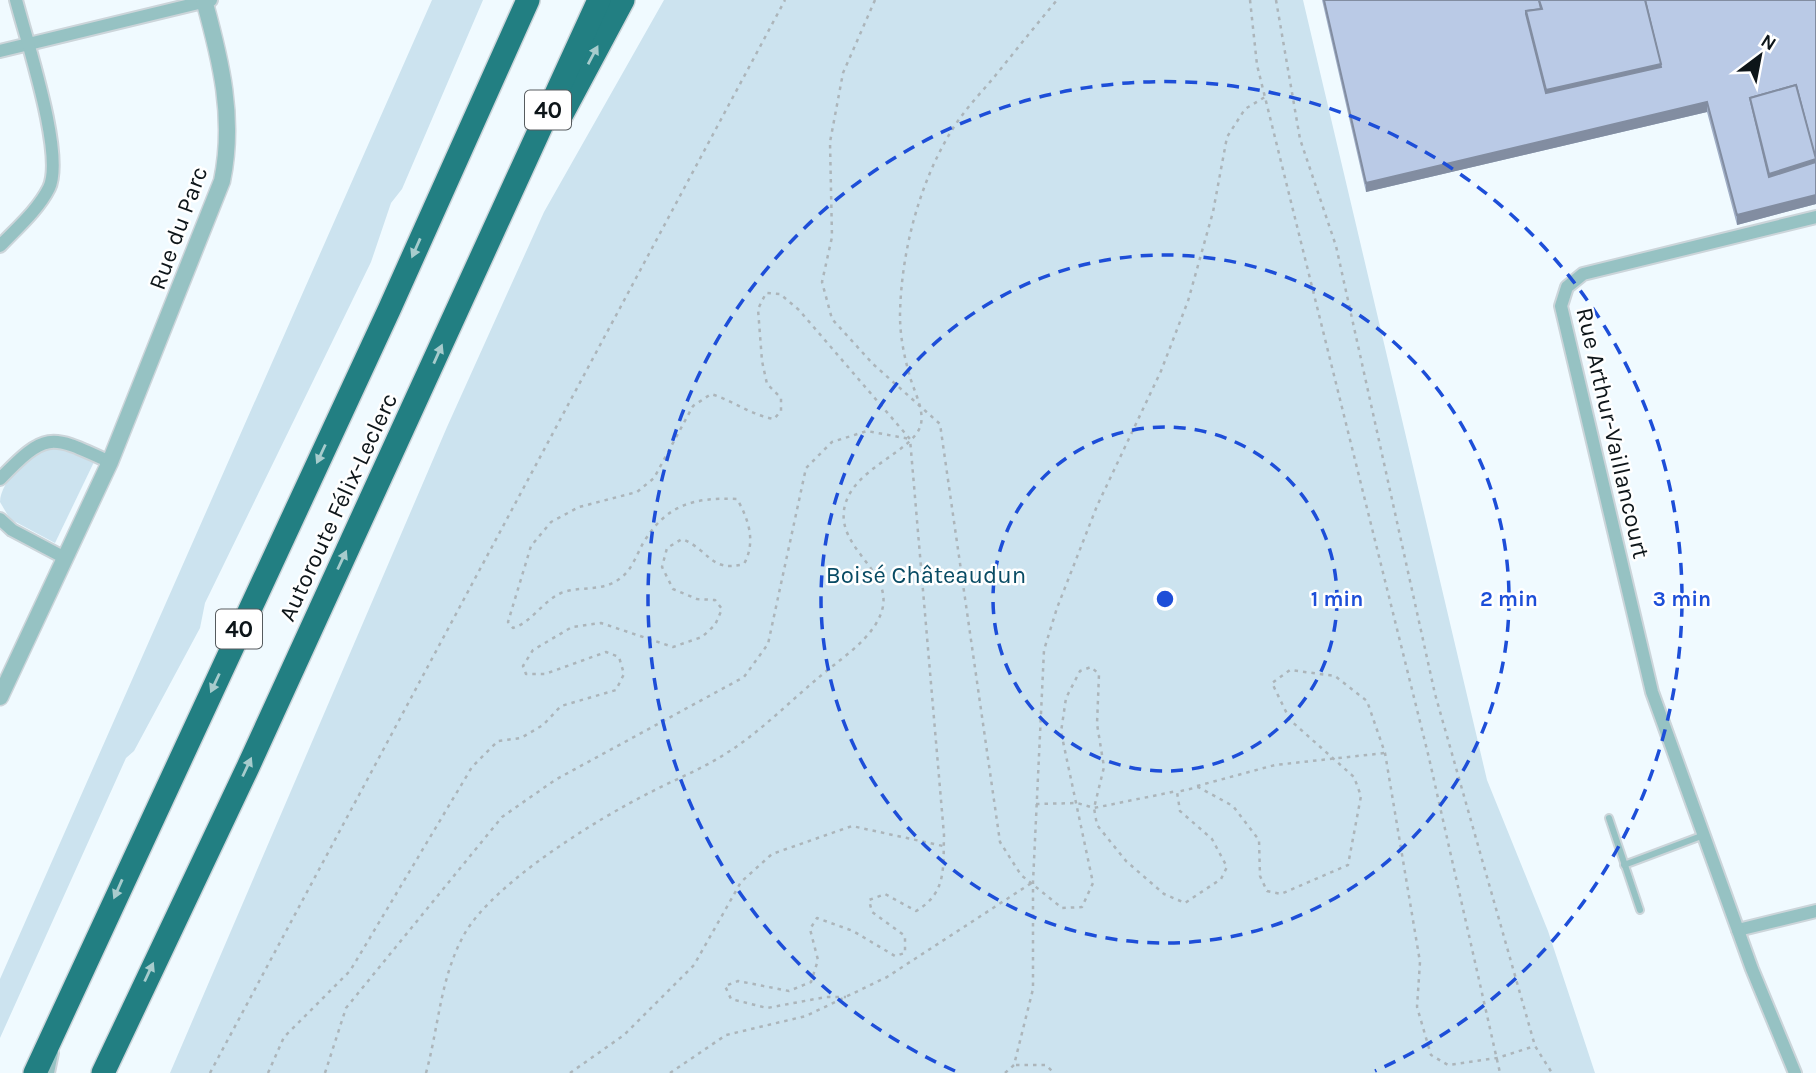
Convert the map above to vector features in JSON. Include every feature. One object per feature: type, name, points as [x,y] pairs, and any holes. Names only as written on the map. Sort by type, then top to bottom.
[{"type":"highway","points":[[444,185],[514,0]]},
{"type":"highway","name":"Autoroute Félix-Leclerc","points":[[35,1073],[528,0]]},
{"type":"highway","name":"Autoroute Félix-Leclerc","points":[[103,1073],[257,746],[599,0]]},
{"type":"highway","points":[[498,220],[549,139],[623,0]]},
{"type":"street","points":[[0,246],[42,200],[54,170],[52,149],[16,0]]},
{"type":"street","points":[[0,51],[207,1]]},
{"type":"street","name":"Rue du Parc","points":[[0,697],[110,462],[208,221],[226,161],[229,139],[227,102],[207,1]]},
{"type":"street","name":"Rue Arthur-Vaillancourt","points":[[1795,1073],[1738,930],[1652,692],[1561,300],[1567,287],[1583,274],[1816,217]]},
{"type":"street","points":[[0,479],[30,449],[51,440],[65,442],[110,462]]},
{"type":"street","points":[[0,519],[12,530],[65,558]]},
{"type":"street","points":[[1738,930],[1816,911]]},
{"type":"lane","points":[[1609,818],[1640,910]]},
{"type":"lane","points":[[1624,865],[1704,835]]},
{"type":"lane","points":[[51,1073],[65,1006]]},
{"type":"lane","points":[[93,1073],[121,1034]]},
{"type":"path","points":[[210,1073],[785,0]]},
{"type":"path","points":[[875,0],[843,73],[830,142],[832,237],[822,282],[832,319],[873,365],[940,424],[1000,842],[1021,875],[1062,908],[1082,907],[1093,883],[1061,732],[1066,698],[1080,671],[1091,667],[1099,674],[1097,724],[1104,767],[1094,808],[1097,825],[1126,861],[1164,894],[1185,903],[1221,879],[1227,867],[1212,839],[1180,811],[1177,792]]},
{"type":"path","points":[[426,1073],[448,971],[464,935],[491,899],[523,873],[621,809],[733,749],[872,629],[882,612],[884,595],[876,572],[848,532],[845,505],[860,480],[910,439],[921,424],[901,341],[900,311],[905,263],[924,192],[940,152],[957,122],[1057,0]]},
{"type":"path","points":[[1250,0],[1257,65],[1429,758],[1500,1073]]},
{"type":"path","points":[[1276,0],[1300,139],[1336,246],[1435,694],[1535,1046],[1552,1073]]},
{"type":"path","points":[[1005,1073],[1014,1065],[1032,989],[1033,882],[1044,650],[1057,608],[1118,456],[1161,371],[1188,301],[1213,212],[1227,136],[1245,109],[1265,97]]},
{"type":"path","points":[[268,1073],[284,1037],[350,971],[472,767],[498,741],[521,738],[543,725],[561,706],[616,690],[624,674],[618,657],[606,652],[545,674],[526,674],[523,666],[533,650],[572,627],[601,623],[673,646],[702,638],[715,625],[722,609],[715,600],[697,599],[673,589],[662,568],[667,548],[681,539],[700,546],[712,563],[727,568],[744,564],[750,553],[749,520],[737,499],[705,498],[673,509],[651,529],[625,576],[607,587],[562,593],[536,609],[521,626],[513,628],[508,622],[531,546],[551,522],[579,507],[637,492],[654,478],[693,406],[711,394],[732,400],[755,416],[774,419],[781,411],[781,398],[767,384],[762,360],[758,309],[766,293],[780,294],[799,310],[910,439],[944,846],[943,877],[933,901],[916,911],[885,894],[869,900],[872,912],[905,936],[905,953],[895,956],[853,931],[817,918],[810,929],[818,960],[811,982],[789,991],[738,981],[725,986],[731,999],[766,1008],[826,997],[846,997]]},
{"type":"path","points":[[326,1073],[346,1008],[502,817],[555,780],[744,677],[768,644],[806,468],[832,442],[867,432],[910,439]]},
{"type":"path","points":[[1036,804],[1077,803],[1094,808],[1198,787],[1233,806],[1259,840],[1260,876],[1267,891],[1281,894],[1348,865],[1360,796],[1354,777],[1290,720],[1272,683],[1290,670],[1335,676],[1367,701],[1385,753],[1420,962],[1417,1007],[1431,1055],[1448,1065],[1497,1058],[1535,1046]]},
{"type":"path","points":[[1177,792],[1275,765],[1385,753]]},
{"type":"path","points":[[570,1073],[624,1035],[694,965],[741,883],[772,854],[852,826],[944,846]]},
{"type":"path","points":[[670,1073],[726,1035],[806,1016],[887,977],[1033,882]]},
{"type":"path","points":[[1014,1065],[1046,1065],[1054,1073]]},
{"type":"green space","points":[[432,0],[483,0],[402,189],[391,203],[371,262],[205,603],[200,628],[134,751],[126,758],[0,1038],[0,979]]},
{"type":"green space","name":"Boisé Châteaudun","points":[[664,0],[1303,0],[1487,780],[1548,931],[1595,1073],[170,1073],[447,427],[544,212]]},
{"type":"green space","points":[[49,448],[60,449],[94,462],[55,543],[10,519],[0,502],[5,486],[17,469]]},
{"type":"building","points":[[1324,0],[1539,0],[1541,9],[1526,11],[1526,14],[1546,93],[1661,67],[1645,0],[1816,0],[1816,162],[1816,195],[1737,215],[1707,102],[1366,183]],"holes":[[[1796,85],[1816,162],[1769,177],[1750,98]]]},
{"type":"building","points":[[1539,0],[1645,0],[1661,64],[1546,90],[1526,11],[1542,9]]},
{"type":"building","points":[[1796,85],[1816,159],[1769,174],[1750,98]]}]
